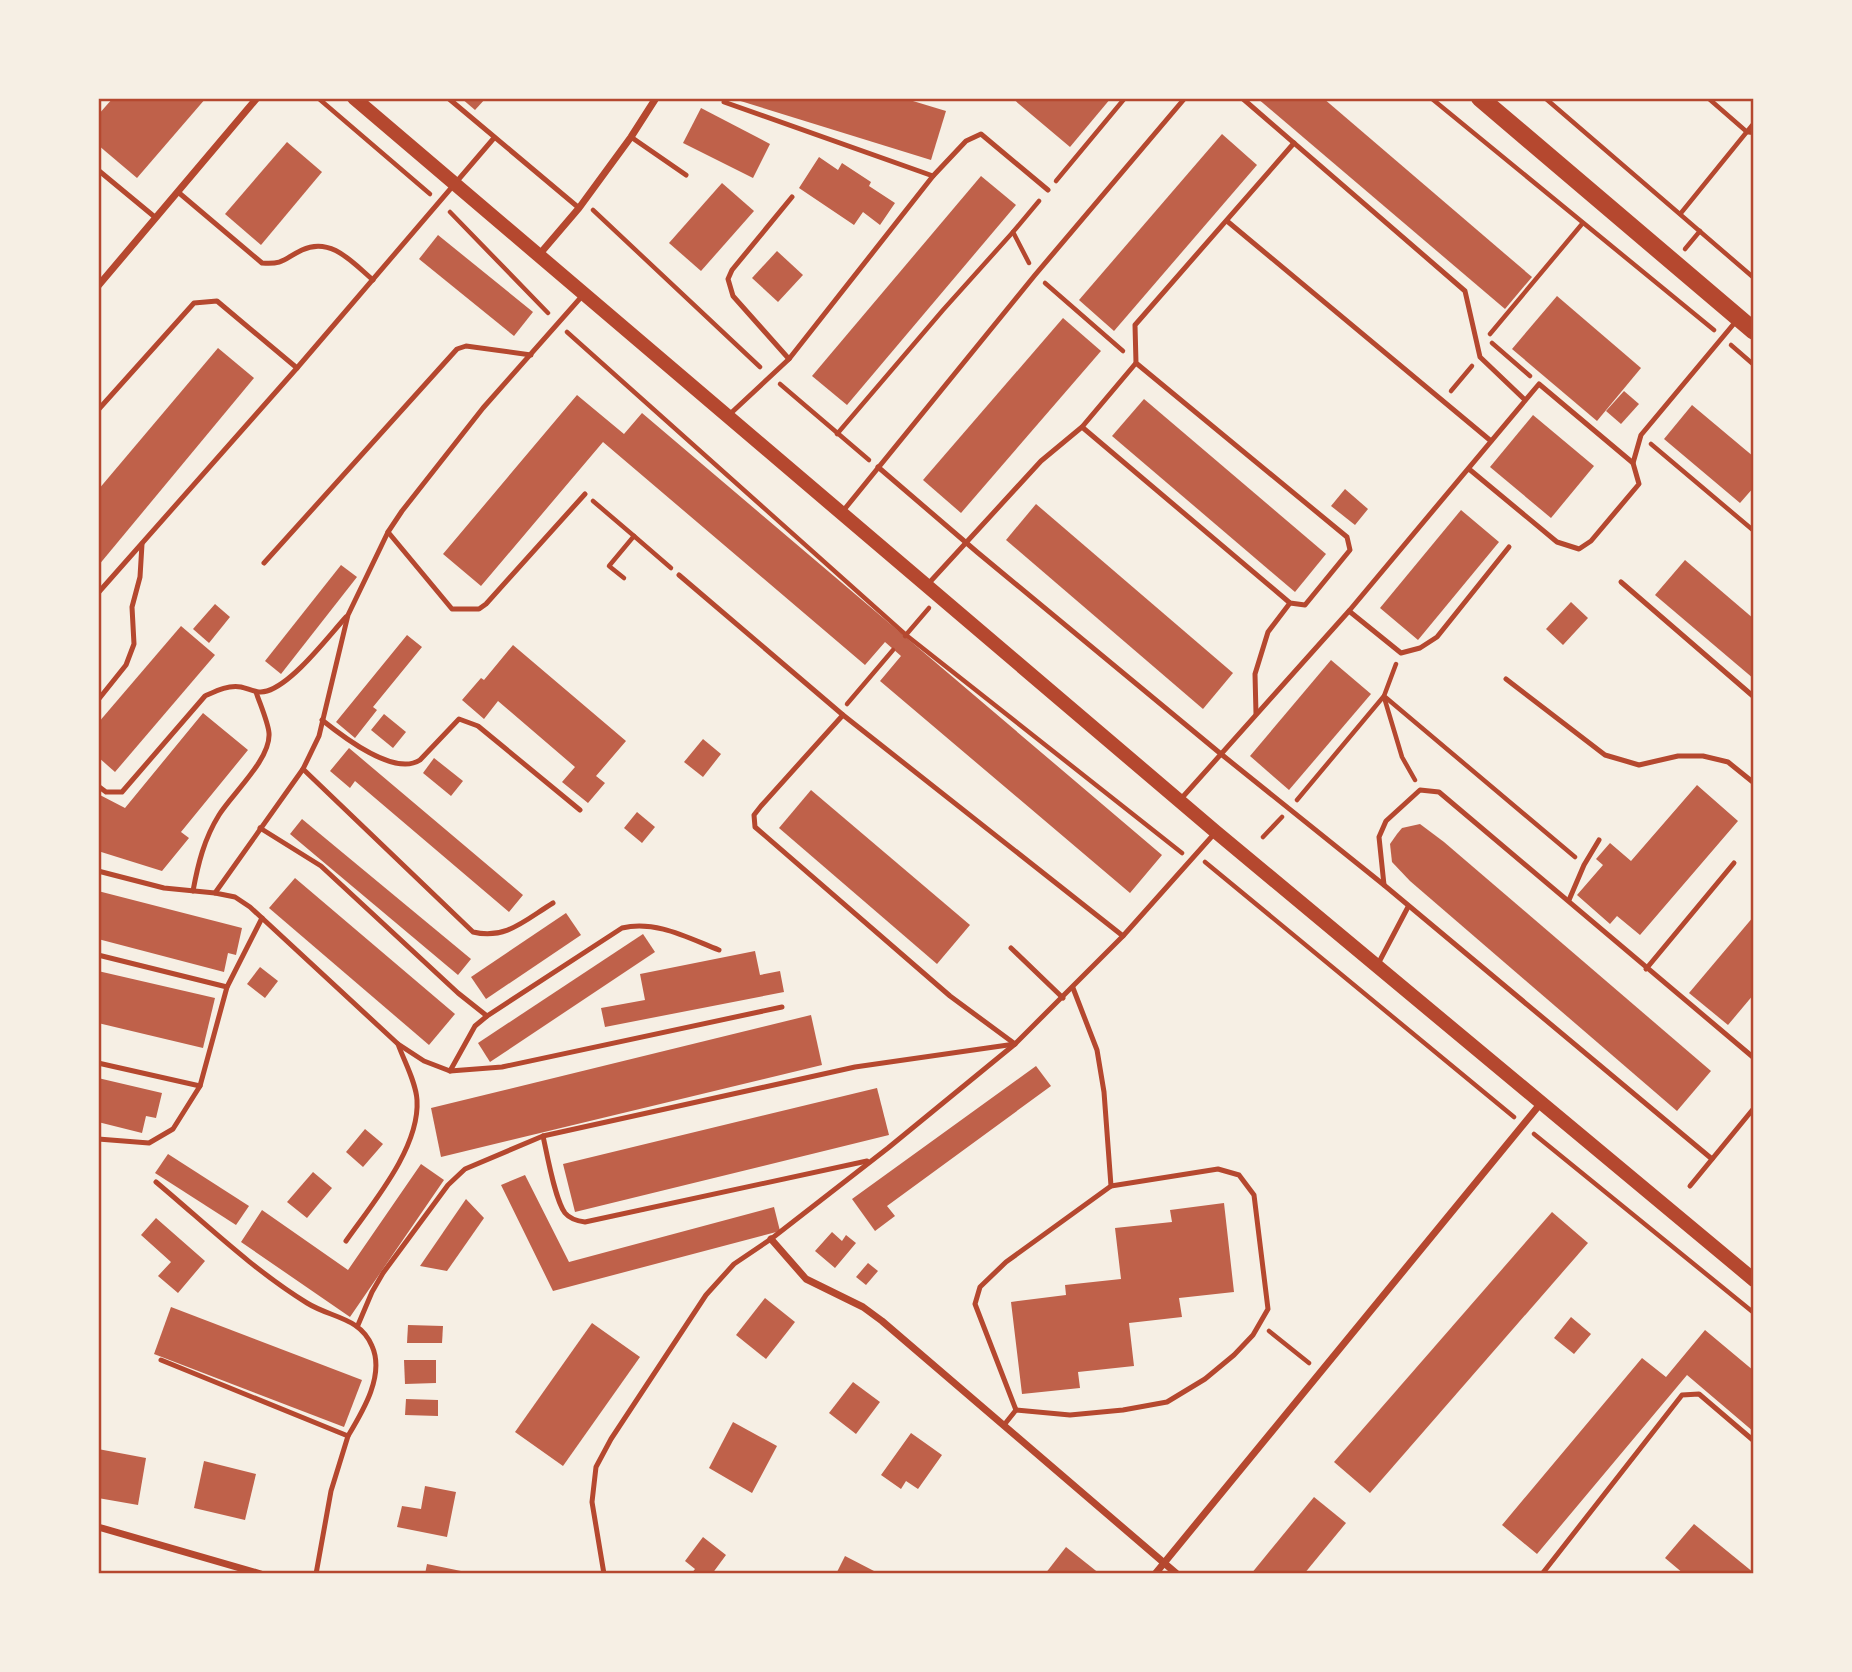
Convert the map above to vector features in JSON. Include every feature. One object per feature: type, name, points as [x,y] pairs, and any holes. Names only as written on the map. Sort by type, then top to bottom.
[{"type":"main road","points":[[354,98],[1216,832],[1754,1280]]},
{"type":"main road","points":[[1480,98],[1754,331]]},
{"type":"street","points":[[98,286],[257,98]]},
{"type":"street","points":[[538,256],[579,208],[656,98]]},
{"type":"street","points":[[1155,1574],[1541,1102]]},
{"type":"street","points":[[771,1239],[806,1279],[863,1307],[1177,1574]]},
{"type":"street","points":[[98,1527],[261,1574]]},
{"type":"lane","points":[[448,98],[579,208]]},
{"type":"lane","points":[[841,514],[1035,275],[1185,98]]},
{"type":"lane","points":[[1242,98],[1465,291],[1480,357],[1525,400]]},
{"type":"lane","points":[[724,102],[933,176]]},
{"type":"lane","points":[[727,417],[789,359],[933,176],[966,141],[981,134],[1048,190]]},
{"type":"lane","points":[[631,137],[686,175]]},
{"type":"lane","points":[[98,593],[297,368],[494,138]]},
{"type":"lane","points":[[926,586],[1041,461],[1082,427],[1136,362],[1135,325],[1294,143]]},
{"type":"lane","points":[[98,170],[156,218]]},
{"type":"lane","points":[[178,192],[262,263],[275,264],[302,250],[328,246],[373,280]]},
{"type":"lane","points":[[789,359],[733,296],[727,279],[792,197]]},
{"type":"lane","points":[[1227,221],[1491,441]]},
{"type":"lane","points":[[215,893],[303,769],[319,736],[348,615],[388,532],[401,511],[483,408],[583,295]]},
{"type":"lane","points":[[98,410],[194,303],[218,301],[297,368]]},
{"type":"lane","points":[[1469,469],[1557,542],[1579,549],[1591,541],[1639,484],[1633,463],[1641,435],[1739,318]]},
{"type":"lane","points":[[264,563],[457,349],[466,346],[531,355]]},
{"type":"lane","points":[[1082,427],[1290,603],[1305,605],[1350,550],[1348,537],[1136,362]]},
{"type":"lane","points":[[1180,800],[1349,611],[1539,384],[1633,463]]},
{"type":"lane","points":[[878,467],[965,542],[1713,1159]]},
{"type":"lane","points":[[388,532],[452,609],[479,609],[585,494]]},
{"type":"lane","points":[[98,700],[126,665],[134,644],[132,607],[140,577],[142,543]]},
{"type":"lane","points":[[1349,611],[1401,653],[1419,648],[1437,637],[1509,547]]},
{"type":"lane","points":[[679,575],[841,714],[1123,936]]},
{"type":"lane","points":[[1621,582],[1754,697]]},
{"type":"lane","points":[[1256,714],[1255,674],[1258,664],[1268,632],[1290,603]]},
{"type":"lane","points":[[98,786],[106,792],[122,792],[205,696],[223,688],[268,691],[282,683],[348,615]]},
{"type":"lane","points":[[1506,680],[1605,755],[1639,765],[1678,756],[1703,756],[1728,762],[1754,783]]},
{"type":"lane","points":[[193,891],[201,850],[219,816],[264,752],[269,734],[256,692]]},
{"type":"lane","points":[[841,714],[754,815],[755,827],[950,996],[1016,1044]]},
{"type":"lane","points":[[322,720],[358,746],[401,765],[414,764],[420,760],[459,719],[478,726],[580,810]]},
{"type":"lane","points":[[303,769],[473,932],[488,936],[501,934],[553,903]]},
{"type":"lane","points":[[1384,885],[1379,836],[1386,821],[1420,790],[1439,792],[1754,1058]]},
{"type":"lane","points":[[260,828],[321,866],[487,1016]]},
{"type":"lane","points":[[604,1574],[592,1502],[596,1467],[611,1439],[706,1295],[734,1264],[771,1239],[1016,1044],[1123,936],[1216,832]]},
{"type":"lane","points":[[1569,900],[1584,865],[1599,840]]},
{"type":"lane","points":[[1646,969],[1734,863]]},
{"type":"lane","points":[[98,871],[164,888],[235,897],[262,918],[398,1044],[424,1061],[450,1071],[502,1067],[782,1007]]},
{"type":"lane","points":[[1377,967],[1408,907]]},
{"type":"lane","points":[[98,1139],[149,1143],[173,1129],[200,1086],[228,987],[262,918]]},
{"type":"lane","points":[[450,1071],[475,1026],[487,1016],[622,928],[636,924],[651,926],[719,950]]},
{"type":"lane","points":[[1011,948],[1063,998]]},
{"type":"lane","points":[[98,955],[228,987]]},
{"type":"lane","points":[[1073,988],[1097,1050],[1104,1091],[1111,1186]]},
{"type":"lane","points":[[346,1241],[404,1154],[416,1119],[417,1098],[398,1044]]},
{"type":"lane","points":[[358,1325],[383,1273],[448,1185],[465,1169],[543,1136],[855,1067],[1016,1044]]},
{"type":"lane","points":[[98,1063],[200,1086]]},
{"type":"lane","points":[[1690,1186],[1754,1108]]},
{"type":"lane","points":[[543,1136],[564,1212],[574,1220],[585,1222],[870,1160]]},
{"type":"lane","points":[[1218,1169],[1239,1175],[1254,1195],[1268,1309],[1253,1335],[1205,1379],[1167,1402],[1070,1415],[1016,1410],[975,1304],[980,1287],[1006,1262],[1111,1186],[1218,1169]]},
{"type":"lane","points":[[156,1182],[288,1291],[316,1308],[358,1325],[372,1345],[377,1370],[364,1410],[348,1436],[331,1491],[316,1574]]},
{"type":"lane","points":[[161,1360],[348,1436]]},
{"type":"lane","points":[[1542,1574],[1682,1395],[1699,1394],[1754,1441]]},
{"type":"lane","points":[[1004,1425],[1016,1410]]},
{"type":"path","points":[[318,98],[474,235],[559,325],[906,635],[1191,861]]},
{"type":"path","points":[[1431,98],[1582,224],[1654,279],[1754,365]]},
{"type":"path","points":[[1545,98],[1754,278]]},
{"type":"path","points":[[1708,98],[1747,132],[1754,133]]},
{"type":"path","points":[[1681,213],[1754,123]]},
{"type":"path","points":[[583,201],[771,377],[878,467]]},
{"type":"path","points":[[1539,384],[1486,339],[1582,224]]},
{"type":"path","points":[[837,434],[1013,232]]},
{"type":"path","points":[[1035,275],[1136,362]]},
{"type":"path","points":[[1443,401],[1480,357]]},
{"type":"path","points":[[1641,435],[1754,531]]},
{"type":"path","points":[[585,494],[679,575]]},
{"type":"path","points":[[624,578],[609,566],[634,536]]},
{"type":"path","points":[[841,714],[893,650]]},
{"type":"path","points":[[1263,837],[1384,696],[1401,653]]},
{"type":"path","points":[[1384,696],[1402,757],[1420,790]]},
{"type":"path","points":[[1384,696],[1584,865]]},
{"type":"path","points":[[1196,855],[1754,1313]]},
{"type":"path","points":[[1260,1323],[1321,1372]]},
{"type":"building","points":[[113,98],[206,98],[137,178],[98,145],[98,115]]},
{"type":"building","points":[[461,98],[486,98],[475,110]]},
{"type":"building","points":[[903,98],[946,111],[931,160],[734,99]]},
{"type":"building","points":[[1012,98],[1111,98],[1070,147]]},
{"type":"building","points":[[1257,98],[1323,98],[1532,277],[1505,309]]},
{"type":"building","points":[[701,108],[770,144],[753,178],[683,143]]},
{"type":"building","points":[[1222,134],[1257,165],[1114,331],[1079,300]]},
{"type":"building","points":[[287,142],[322,172],[261,245],[225,214]]},
{"type":"building","points":[[819,157],[838,170],[842,163],[871,182],[869,186],[895,203],[880,225],[863,212],[854,225],[799,188]]},
{"type":"building","points":[[981,176],[1016,205],[847,405],[812,376]]},
{"type":"building","points":[[722,183],[754,211],[701,271],[669,243]]},
{"type":"building","points":[[438,235],[533,312],[514,336],[419,259]]},
{"type":"building","points":[[777,251],[803,275],[778,302],[752,278]]},
{"type":"building","points":[[1557,296],[1641,368],[1597,421],[1512,349]]},
{"type":"building","points":[[1063,318],[1101,351],[961,513],[923,480]]},
{"type":"building","points":[[218,348],[254,378],[98,566],[98,490]]},
{"type":"building","points":[[1624,391],[1639,404],[1621,424],[1606,411]]},
{"type":"building","points":[[577,395],[624,434],[642,413],[1162,855],[1130,893],[880,681],[901,656],[885,642],[865,665],[603,442],[481,586],[443,554]]},
{"type":"building","points":[[1144,399],[1326,554],[1295,592],[1112,436]]},
{"type":"building","points":[[1692,405],[1754,457],[1754,487],[1740,503],[1664,439]]},
{"type":"building","points":[[1533,415],[1594,466],[1551,518],[1490,467]]},
{"type":"building","points":[[1345,489],[1368,509],[1355,525],[1331,506]]},
{"type":"building","points":[[1036,504],[1233,673],[1203,709],[1006,540]]},
{"type":"building","points":[[1461,510],[1499,542],[1418,640],[1380,608]]},
{"type":"building","points":[[1685,560],[1754,619],[1754,679],[1655,595]]},
{"type":"building","points":[[341,565],[357,577],[281,674],[265,661]]},
{"type":"building","points":[[1571,602],[1588,618],[1563,645],[1546,629]]},
{"type":"building","points":[[215,604],[230,617],[209,643],[193,629]]},
{"type":"building","points":[[181,626],[215,655],[115,772],[98,757],[98,723]]},
{"type":"building","points":[[407,635],[422,647],[373,707],[377,710],[355,738],[336,722]]},
{"type":"building","points":[[513,645],[626,741],[596,776],[605,783],[588,803],[562,782],[575,767],[498,701],[484,719],[462,700],[481,678],[484,680]]},
{"type":"building","points":[[1331,660],[1371,694],[1289,790],[1250,756]]},
{"type":"building","points":[[203,713],[248,750],[181,832],[189,838],[162,871],[98,851],[98,794],[125,808]]},
{"type":"building","points":[[384,714],[406,732],[393,748],[371,730]]},
{"type":"building","points":[[703,739],[721,754],[703,777],[684,762]]},
{"type":"building","points":[[349,748],[523,895],[509,912],[355,781],[350,788],[330,771]]},
{"type":"building","points":[[434,758],[463,781],[451,796],[423,773]]},
{"type":"building","points":[[1697,785],[1738,821],[1640,935],[1617,916],[1610,924],[1577,895],[1603,865],[1596,859],[1610,843],[1631,861]]},
{"type":"building","points":[[811,790],[970,925],[937,964],[779,828]]},
{"type":"building","points":[[637,812],[655,827],[642,843],[624,828]]},
{"type":"building","points":[[302,819],[471,959],[458,975],[290,834]]},
{"type":"building","points":[[1420,824],[1711,1071],[1677,1111],[1410,881],[1392,862],[1390,844],[1397,834],[1402,828]]},
{"type":"building","points":[[295,878],[455,1014],[429,1045],[269,908]]},
{"type":"building","points":[[98,891],[242,928],[236,955],[228,953],[224,972],[98,939]]},
{"type":"building","points":[[566,913],[581,935],[486,999],[471,977]]},
{"type":"building","points":[[1754,916],[1754,994],[1728,1025],[1689,993]]},
{"type":"building","points":[[643,934],[655,952],[490,1062],[478,1043]]},
{"type":"building","points":[[755,951],[760,975],[780,971],[784,992],[605,1027],[601,1008],[645,1000],[640,974]]},
{"type":"building","points":[[260,967],[278,981],[265,998],[247,984]]},
{"type":"building","points":[[98,971],[215,998],[203,1048],[98,1023]]},
{"type":"building","points":[[811,1015],[822,1065],[441,1157],[431,1108]]},
{"type":"building","points":[[1036,1066],[1051,1086],[887,1206],[895,1216],[875,1231],[852,1199]]},
{"type":"building","points":[[98,1078],[162,1093],[156,1118],[146,1116],[142,1133],[98,1122]]},
{"type":"building","points":[[877,1088],[889,1135],[575,1212],[563,1164]]},
{"type":"building","points":[[365,1129],[383,1144],[363,1167],[346,1152]]},
{"type":"building","points":[[168,1154],[249,1206],[236,1225],[155,1173]]},
{"type":"building","points":[[421,1164],[444,1180],[350,1317],[241,1242],[262,1210],[348,1270]]},
{"type":"building","points":[[313,1172],[332,1188],[307,1218],[287,1202]]},
{"type":"building","points":[[525,1175],[569,1262],[774,1207],[780,1231],[553,1291],[501,1185]]},
{"type":"building","points":[[466,1199],[484,1218],[447,1271],[420,1266]]},
{"type":"building","points":[[1224,1203],[1234,1292],[1179,1298],[1182,1317],[1129,1323],[1134,1366],[1078,1372],[1080,1388],[1022,1394],[1011,1302],[1066,1295],[1065,1285],[1121,1279],[1115,1228],[1172,1222],[1170,1210]]},
{"type":"building","points":[[1552,1212],[1588,1243],[1370,1493],[1334,1462]]},
{"type":"building","points":[[156,1218],[205,1261],[178,1293],[158,1276],[171,1262],[141,1235]]},
{"type":"building","points":[[832,1232],[842,1241],[846,1235],[856,1243],[835,1268],[815,1251]]},
{"type":"building","points":[[868,1263],[878,1271],[866,1285],[856,1277]]},
{"type":"building","points":[[765,1298],[795,1322],[766,1359],[736,1335]]},
{"type":"building","points":[[171,1307],[362,1380],[344,1427],[154,1354]]},
{"type":"building","points":[[1571,1317],[1591,1334],[1574,1354],[1554,1338]]},
{"type":"building","points":[[592,1323],[640,1357],[563,1466],[515,1432]]},
{"type":"building","points":[[408,1325],[443,1326],[442,1343],[407,1343]]},
{"type":"building","points":[[1705,1330],[1754,1371],[1754,1432],[1687,1375],[1537,1554],[1502,1525],[1642,1358],[1666,1377]]},
{"type":"building","points":[[404,1360],[436,1360],[436,1383],[405,1384]]},
{"type":"building","points":[[853,1382],[880,1402],[856,1434],[829,1413]]},
{"type":"building","points":[[406,1399],[438,1400],[438,1416],[405,1415]]},
{"type":"building","points":[[733,1422],[777,1446],[752,1493],[709,1468]]},
{"type":"building","points":[[911,1433],[942,1455],[918,1489],[906,1481],[901,1489],[881,1475]]},
{"type":"building","points":[[98,1449],[146,1458],[138,1505],[98,1498]]},
{"type":"building","points":[[204,1461],[256,1474],[245,1520],[194,1508]]},
{"type":"building","points":[[425,1486],[456,1492],[447,1537],[397,1527],[402,1506],[421,1509]]},
{"type":"building","points":[[1314,1497],[1346,1523],[1304,1574],[1251,1574]]},
{"type":"building","points":[[1694,1524],[1754,1574],[1684,1574],[1665,1558]]},
{"type":"building","points":[[703,1537],[726,1555],[712,1574],[691,1574],[695,1569],[685,1561]]},
{"type":"building","points":[[1066,1547],[1100,1574],[1045,1574]]},
{"type":"building","points":[[845,1556],[874,1571],[872,1574],[836,1574]]},
{"type":"building","points":[[427,1564],[461,1571],[460,1574],[425,1574]]}]
